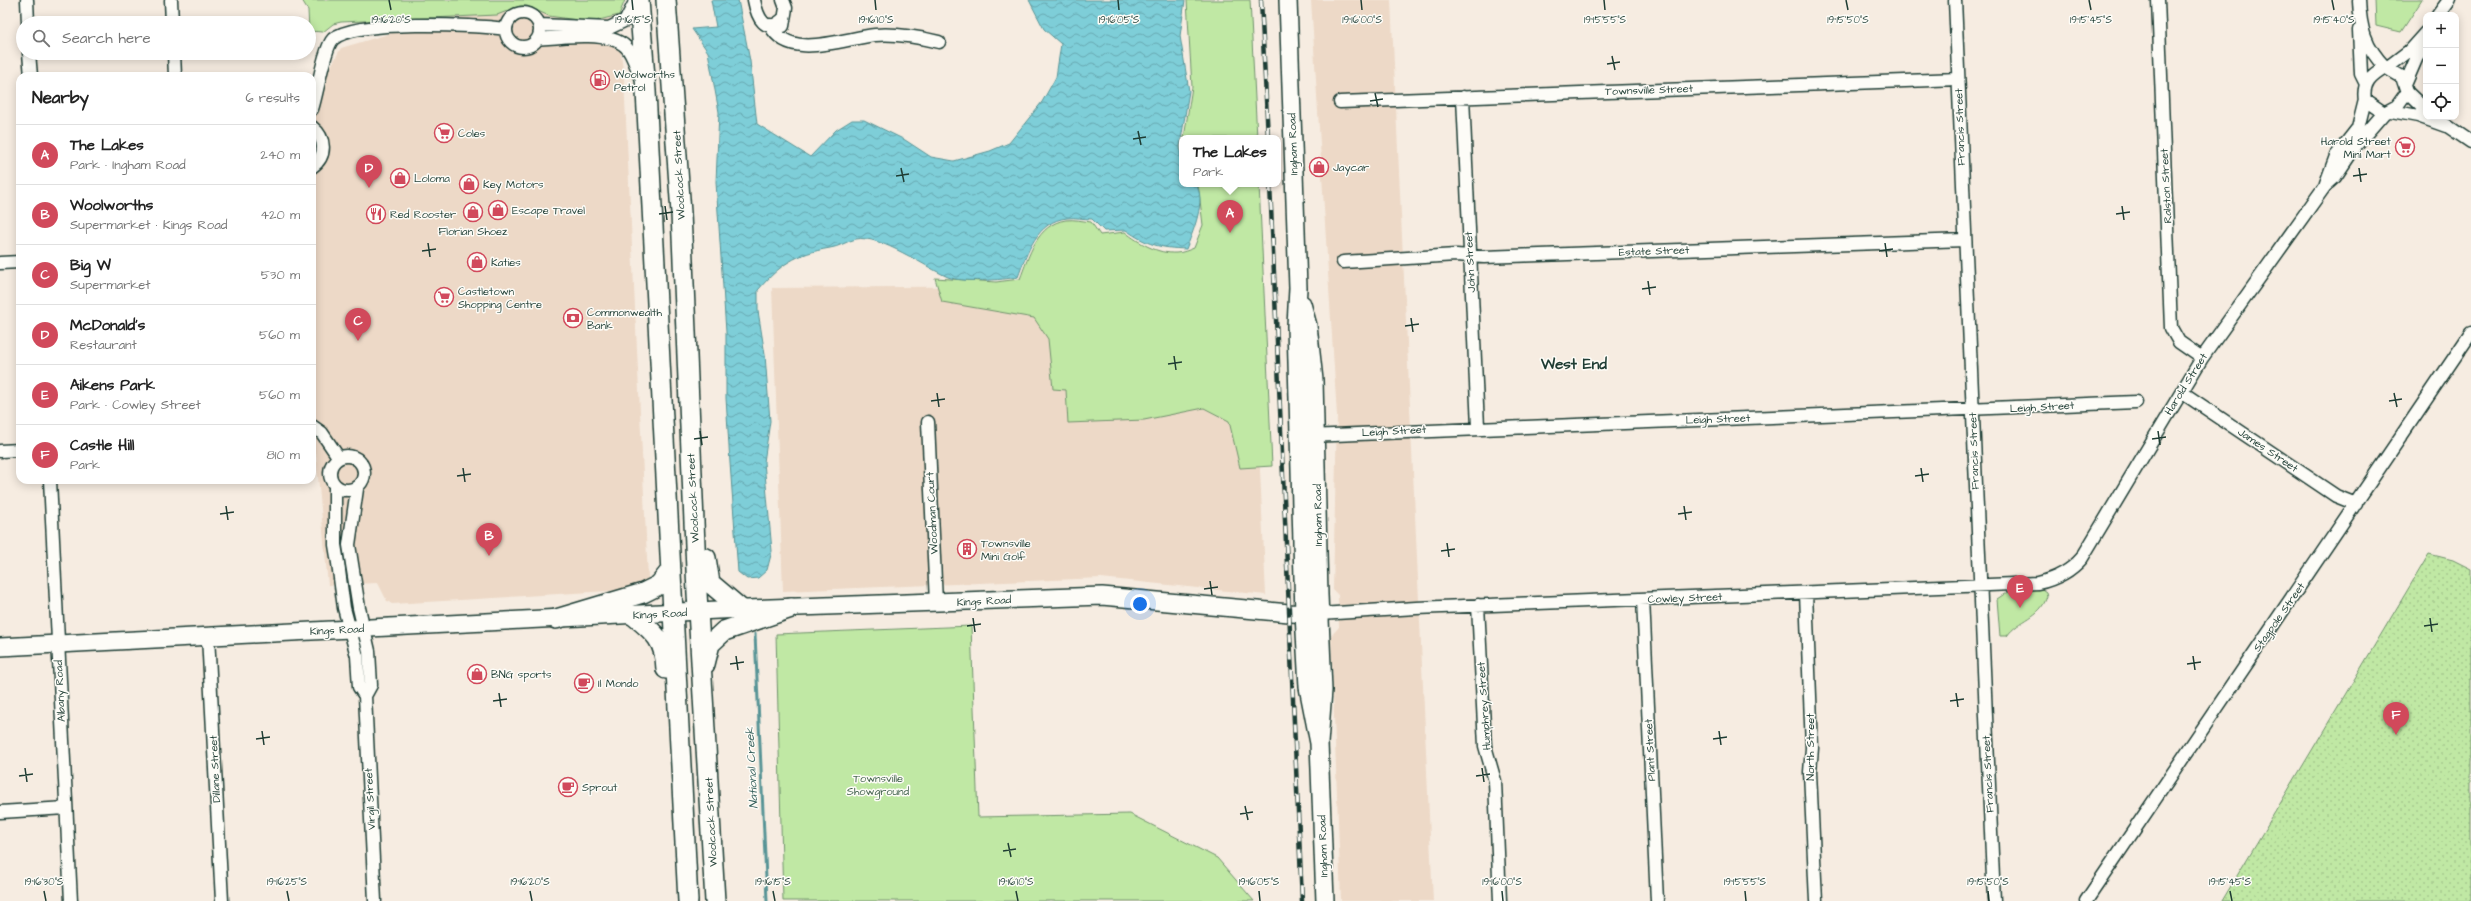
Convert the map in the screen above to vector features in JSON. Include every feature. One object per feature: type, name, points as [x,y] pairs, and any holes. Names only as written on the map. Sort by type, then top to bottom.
[{"type":"main road","points":[[637,0],[646,91],[687,901]]},
{"type":"main road","name":"Woolcock Street","points":[[666,0],[681,213],[698,612],[703,669],[715,901]]},
{"type":"main road","name":"Ingham Road","points":[[1288,0],[1298,288],[1308,326],[1312,359],[1308,436],[1312,614],[1308,687],[1319,743],[1326,901]]},
{"type":"main road","points":[[691,458],[704,526],[708,577],[716,590],[742,610]]},
{"type":"main road","points":[[556,619],[643,593],[659,586],[671,570]]},
{"type":"main road","name":"Kings Road","points":[[0,647],[673,613],[1102,596],[1312,614]]},
{"type":"main road","points":[[703,669],[710,644],[724,631],[791,608]]},
{"type":"main road","points":[[633,615],[655,634],[666,659],[675,842],[687,901]]},
{"type":"street","points":[[27,0],[28,16]]},
{"type":"street","points":[[171,0],[172,16]]},
{"type":"street","points":[[637,0],[626,20],[608,28],[540,25],[532,16],[521,13],[511,18],[506,29],[509,39],[516,46],[527,47],[538,39],[597,37],[618,42],[626,47],[646,91]]},
{"type":"street","points":[[783,0],[786,8],[784,18],[787,40]]},
{"type":"street","name":"Francis Street","points":[[1955,0],[1994,901]]},
{"type":"street","name":"Ralston Street","points":[[2158,0],[2171,328],[2179,342],[2202,358]]},
{"type":"street","points":[[2359,0],[2360,25],[2358,34],[2361,74],[2366,84]]},
{"type":"street","points":[[2440,12],[2449,0]]},
{"type":"street","points":[[2449,12],[2453,0]]},
{"type":"street","points":[[756,3],[758,18],[770,25],[774,32],[795,44],[809,45],[840,43],[874,35],[898,35],[939,42]]},
{"type":"street","points":[[770,25],[775,24],[784,18]]},
{"type":"street","points":[[316,95],[326,56],[332,40],[356,30],[468,25],[506,29]]},
{"type":"street","points":[[538,39],[540,25]]},
{"type":"street","points":[[2360,25],[2370,51],[2386,67],[2402,77],[2406,88],[2423,107]]},
{"type":"street","points":[[2423,35],[2409,51],[2370,77],[2364,91],[2365,100],[2388,112],[2418,116],[2446,126]]},
{"type":"street","points":[[2388,112],[2406,88],[2417,57],[2424,48]]},
{"type":"street","points":[[30,60],[31,72]]},
{"type":"street","points":[[174,60],[175,72]]},
{"type":"street","name":"Townsville Street","points":[[1340,102],[1958,79]]},
{"type":"street","name":"John Street","points":[[1463,97],[1478,427]]},
{"type":"street","name":"Harold Street","points":[[2325,186],[2336,156],[2358,128],[2365,100]]},
{"type":"street","name":"Harold Street","points":[[2049,580],[2071,569],[2082,558],[2183,392],[2202,358],[2325,186],[2335,177],[2357,144],[2388,112]]},
{"type":"street","points":[[2439,120],[2471,142]]},
{"type":"street","points":[[316,132],[322,139],[323,150],[321,158],[316,163]]},
{"type":"street","name":"Estate Street","points":[[1343,262],[1456,255],[1470,256],[1965,240]]},
{"type":"street","points":[[0,263],[16,262]]},
{"type":"street","name":"Stagpole Street","points":[[2086,901],[2471,333]]},
{"type":"street","name":"James Street","points":[[2183,392],[2336,496],[2356,504]]},
{"type":"street","name":"Leigh Street","points":[[1308,436],[1478,427],[1972,410],[2136,402]]},
{"type":"street","name":"Woodman Court","points":[[928,422],[936,603]]},
{"type":"street","points":[[316,429],[322,433],[338,458]]},
{"type":"street","points":[[0,451],[16,450]]},
{"type":"street","points":[[357,489],[340,490],[332,483],[330,472],[331,466],[338,458],[350,456],[361,462],[364,468],[364,479],[357,489],[349,545],[357,629]]},
{"type":"street","name":"Albany Road","points":[[50,484],[71,901]]},
{"type":"street","points":[[335,487],[335,545],[344,608],[357,629]]},
{"type":"street","name":"Cowley Street","points":[[1312,614],[1478,605],[1980,586],[2049,580]]},
{"type":"street","name":"North Street","points":[[1806,593],[1812,748],[1810,772],[1816,901]]},
{"type":"street","name":"Plant Street","points":[[1643,599],[1657,901]]},
{"type":"street","name":"Humphrey Street","points":[[1478,605],[1485,746],[1495,781],[1500,901]]},
{"type":"street","name":"Virgil Street","points":[[357,629],[369,651],[371,685],[365,696],[375,901]]},
{"type":"street","name":"Dillane Street","points":[[208,636],[222,901]]},
{"type":"street","points":[[0,812],[66,808]]},
{"type":"shaded area","name":"Castletown Shopping Centre","points":[[504,0],[615,0],[624,79],[648,578],[636,587],[626,590],[392,604],[387,601],[378,583],[328,585],[316,454],[316,94],[341,48]]},
{"type":"shaded area","points":[[1311,0],[1391,0],[1433,901],[1341,901],[1331,636],[1339,627],[1338,595],[1333,590],[1337,416]]},
{"type":"shaded area","points":[[1251,284],[1266,595],[1101,578],[783,591],[772,288]]},
{"type":"green space","points":[[302,0],[625,0],[619,15],[591,22],[549,16],[527,6],[520,6],[497,15],[341,22],[333,24],[323,32],[316,32],[316,16],[308,16],[308,10]]},
{"type":"green space","points":[[1187,0],[1250,0],[1257,135],[1184,135],[1192,87]]},
{"type":"green space","points":[[2375,0],[2422,0],[2401,32],[2376,26]]},
{"type":"green space","points":[[1198,187],[1259,187],[1272,466],[1240,468],[1229,421],[1204,408],[1144,420],[1068,423],[1066,390],[1053,389],[1048,339],[1034,318],[942,302],[935,278],[996,282],[1020,279],[1031,251],[1041,234],[1056,223],[1066,220],[1091,222],[1100,235],[1125,232],[1143,244],[1156,250],[1169,253],[1181,252],[1194,248],[1203,225]]},
{"type":"green space","points":[[2429,554],[2453,560],[2471,569],[2471,901],[2222,901]]},
{"type":"green space","points":[[2039,587],[2046,592],[2047,596],[2040,609],[2012,630],[2007,636],[2000,636],[1997,599],[2006,593]]},
{"type":"green space","name":"Townsville Showground","points":[[971,626],[978,817],[1130,814],[1217,858],[1254,901],[783,901],[776,634]]},
{"type":"water","points":[[711,0],[738,0],[750,61],[757,124],[810,157],[836,130],[852,120],[864,120],[905,140],[931,157],[954,161],[990,151],[1009,143],[1042,102],[1056,77],[1061,44],[1044,29],[1029,0],[1185,0],[1180,36],[1189,91],[1182,135],[1179,135],[1179,187],[1197,187],[1200,198],[1198,216],[1186,249],[1154,245],[1126,230],[1104,231],[1092,219],[1067,218],[1057,220],[1048,225],[1041,232],[1025,258],[1018,277],[983,280],[955,279],[939,273],[890,246],[866,239],[856,239],[837,246],[807,253],[798,257],[774,273],[758,290],[758,311],[765,355],[770,421],[764,462],[772,551],[767,570],[758,578],[747,579],[738,572],[726,398],[726,332],[716,182],[719,112],[708,52],[692,29],[716,27]]},
{"type":"waterway","name":"National Creek","points":[[755,634],[767,901]]},
{"type":"railway","points":[[1261,0],[1268,135]]},
{"type":"railway","points":[[1270,187],[1302,901]]},
{"type":"place","name":"Woolworths Petrol","points":[[600,80]]},
{"type":"place","name":"Coles","points":[[444,133]]},
{"type":"place","name":"Harold Street Mini Mart","points":[[2405,147]]},
{"type":"place","name":"Jaycar","points":[[1319,167]]},
{"type":"place","name":"Loloma","points":[[400,178]]},
{"type":"place","name":"Key Motors","points":[[469,184]]},
{"type":"place","name":"McDonald's","points":[[369,188]]},
{"type":"place","name":"Escape Travel","points":[[498,210]]},
{"type":"place","name":"Florian Shoez","points":[[473,212]]},
{"type":"place","name":"Red Rooster","points":[[376,214]]},
{"type":"place","name":"The Lakes","points":[[1230,233]]},
{"type":"place","name":"Katies","points":[[477,262]]},
{"type":"place","name":"Castletown Shopping Centre","points":[[444,297]]},
{"type":"place","name":"Commonwealth Bank","points":[[573,318]]},
{"type":"place","name":"Big W","points":[[358,341]]},
{"type":"place","name":"Townsville Mini Golf","points":[[967,549]]},
{"type":"place","name":"Woolworths","points":[[489,556]]},
{"type":"place","name":"Aikens Park","points":[[2020,608]]},
{"type":"place","name":"BNG sports","points":[[477,674]]},
{"type":"place","name":"Il Mondo","points":[[584,683]]},
{"type":"place","name":"Castle Hill","points":[[2396,735]]},
{"type":"place","name":"Sprout","points":[[568,787]]},
{"type":"district","name":"West End","points":[[1574,364]]}]
